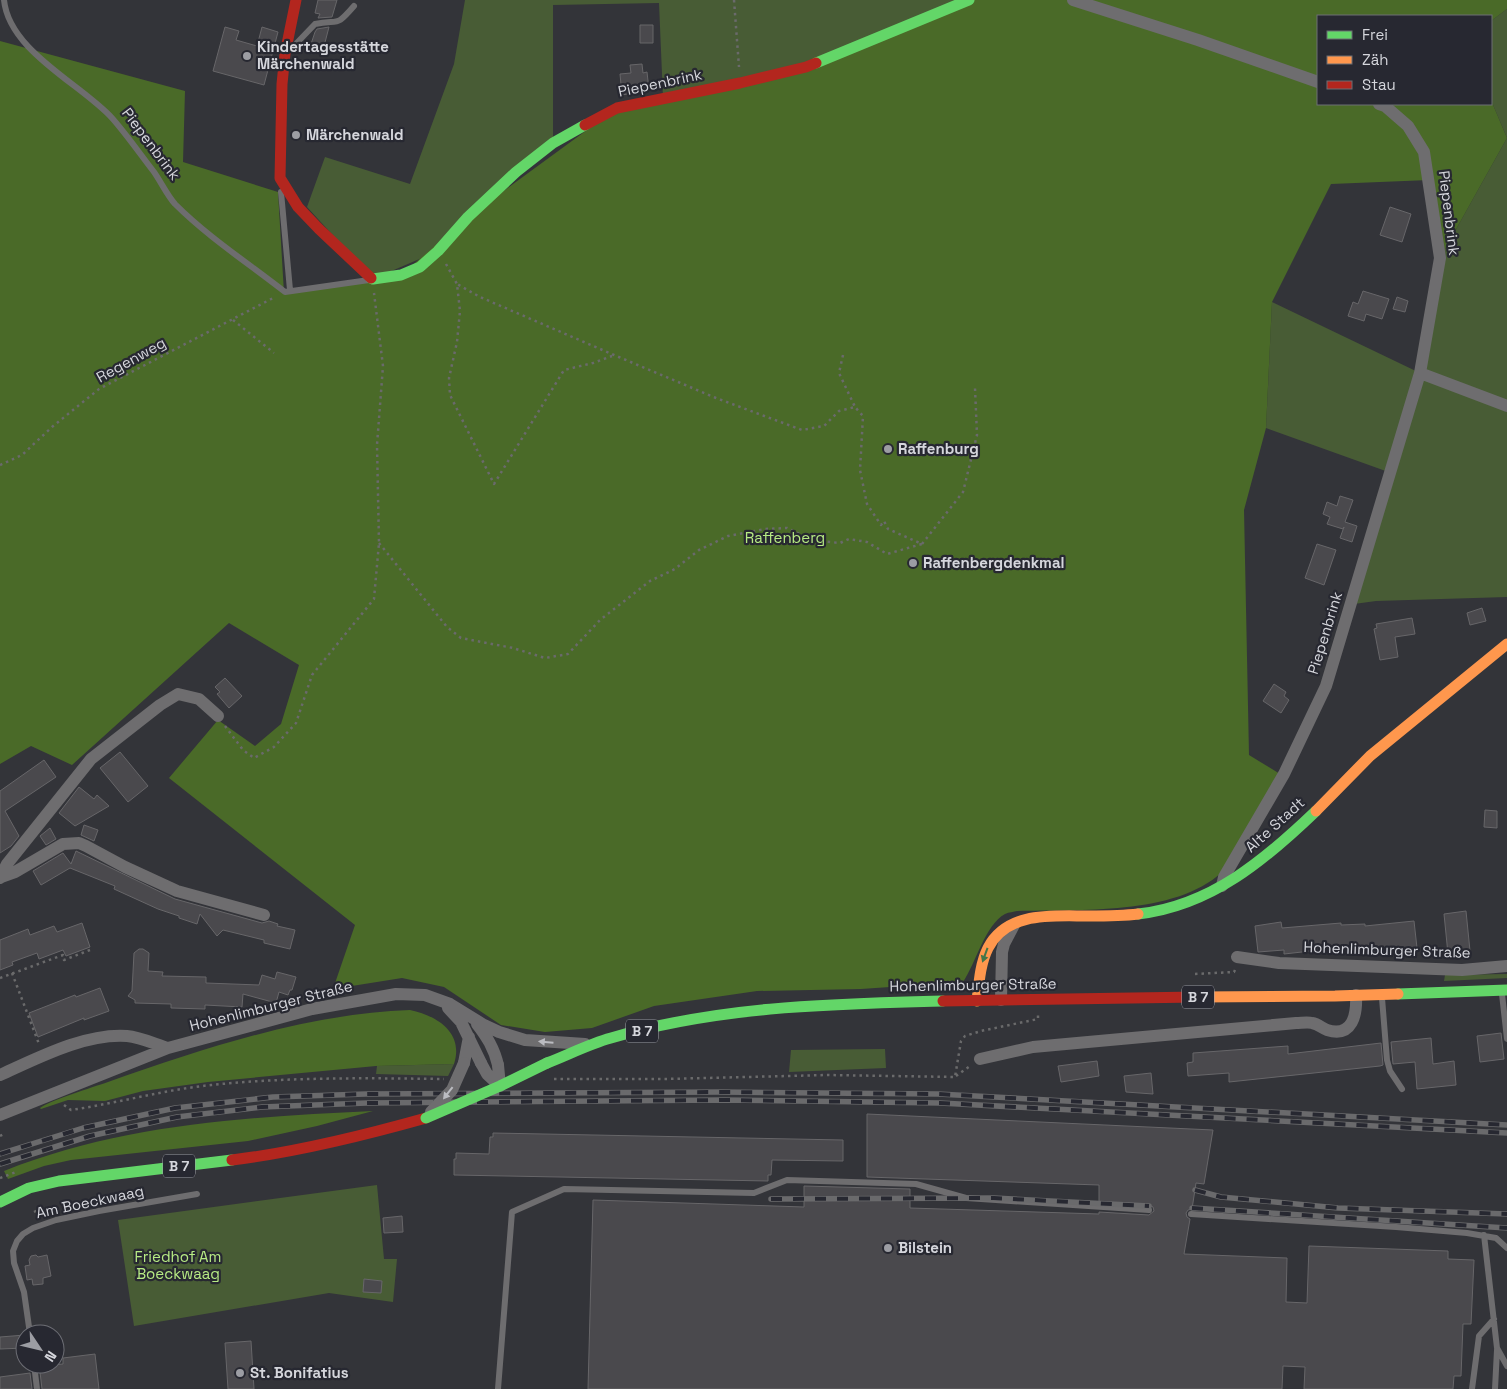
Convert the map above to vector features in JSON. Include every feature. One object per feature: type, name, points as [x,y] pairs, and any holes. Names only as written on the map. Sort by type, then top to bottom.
[{"type":"street","points":[[296,0],[285,54],[282,84],[280,178],[298,207],[373,279]]},
{"type":"street","name":"Piepenbrink","points":[[373,279],[401,275],[420,268],[468,217],[516,172],[553,143],[616,108],[740,83],[806,67],[969,0]]},
{"type":"street","points":[[1072,0],[1198,40],[1317,82]]},
{"type":"street","name":"Piepenbrink","points":[[1222,886],[1224,877],[1284,774],[1326,686],[1420,373],[1440,258],[1424,152],[1408,126],[1382,105]]},
{"type":"street","points":[[1420,373],[1507,406]]},
{"type":"street","name":"Alte Stadt","points":[[977,1001],[980,971],[990,941],[1001,929],[1030,918],[1045,916],[1089,916],[1160,911],[1180,905],[1222,886],[1247,871],[1273,851],[1374,752],[1507,644]]},
{"type":"street","points":[[1,878],[7,864],[91,759],[160,705],[178,694],[199,699],[218,716]]},
{"type":"street","points":[[1,878],[63,844],[79,843],[124,867],[177,891],[264,915]]},
{"type":"street","points":[[1001,1000],[1002,952],[1015,923]]},
{"type":"street","name":"Hohenlimburger Straße","points":[[1237,958],[1279,963],[1462,970],[1507,966]]},
{"type":"street","name":"Hohenlimburger Straße","points":[[0,1202],[29,1188],[59,1180],[269,1155],[322,1146],[374,1134],[426,1118],[547,1063],[610,1038],[691,1019],[754,1010],[820,1004],[1106,997],[1356,995],[1504,990]]},
{"type":"street","name":"Hohenlimburger Straße","points":[[0,1115],[168,1048],[312,1009],[396,994],[425,994],[450,1004],[499,1032],[525,1040],[595,1044]]},
{"type":"street","points":[[980,1059],[1034,1048],[1296,1023],[1313,1023],[1329,1030],[1341,1032],[1347,1028],[1357,1013],[1356,995]]},
{"type":"street","points":[[441,1000],[461,1022],[480,1063],[487,1074],[500,1086]]},
{"type":"street","name":"Hohenlimburger Straße","points":[[472,1018],[489,1040],[495,1052],[500,1086]]},
{"type":"street","points":[[0,1075],[91,1039],[128,1036],[168,1048]]},
{"type":"street","points":[[426,1118],[452,1090],[464,1063],[469,1037]]},
{"type":"lane","name":"Piepenbrink","points":[[4,0],[14,29],[43,61],[111,117],[154,172],[174,203],[206,230],[288,291],[373,279]]},
{"type":"lane","points":[[285,54],[315,24],[341,21],[354,6]]},
{"type":"lane","points":[[280,178],[288,291]]},
{"type":"lane","points":[[1504,990],[1507,1039]]},
{"type":"lane","points":[[1381,994],[1386,1060],[1390,1071],[1402,1088]]},
{"type":"lane","points":[[498,1389],[512,1212],[564,1188],[754,1193],[787,1180],[851,1181],[916,1184],[966,1198],[1149,1210]]},
{"type":"lane","name":"Am Boeckwaag","points":[[29,1324],[24,1292],[14,1263],[13,1251],[17,1240],[33,1228],[56,1220],[197,1194]]},
{"type":"lane","points":[[1191,1214],[1396,1227],[1484,1235],[1496,1238],[1507,1248]]},
{"type":"lane","points":[[1484,1235],[1497,1348],[1495,1389]]},
{"type":"lane","points":[[1472,1389],[1479,1336],[1494,1319]]},
{"type":"lane","points":[[1497,1348],[1507,1366]]},
{"type":"lane","points":[[35,1374],[37,1389]]},
{"type":"path","points":[[734,0],[740,83]]},
{"type":"path","points":[[438,251],[457,284],[460,311],[457,342],[449,378],[450,395],[494,484],[564,370],[593,363],[614,355]]},
{"type":"path","points":[[218,716],[243,750],[254,758],[274,746],[296,723],[312,675],[374,599],[379,543],[377,446],[383,366],[373,279]]},
{"type":"path","points":[[457,284],[480,297],[614,355],[716,398],[802,430],[824,426],[839,411],[854,406]]},
{"type":"path","name":"Regenweg","points":[[0,464],[22,455],[52,427],[100,389],[288,291]]},
{"type":"path","points":[[233,320],[274,353]]},
{"type":"path","points":[[843,355],[839,373],[854,406],[863,416],[860,470],[867,504],[881,525],[884,521],[888,529],[922,544]]},
{"type":"path","points":[[379,543],[447,627],[462,638],[513,648],[545,658],[568,654],[600,620],[650,581],[675,569],[699,550],[728,536],[765,529],[787,528],[812,540],[840,543],[849,539],[867,542],[887,554],[922,544],[963,492],[977,434],[975,388]]},
{"type":"path","points":[[0,978],[63,955],[64,960],[90,950]]},
{"type":"path","points":[[1195,974],[1234,972],[1237,958]]},
{"type":"path","points":[[12,973],[44,1056]]},
{"type":"path","points":[[955,1077],[961,1041],[965,1036],[981,1030],[1038,1019],[1039,1000]]},
{"type":"path","points":[[558,1079],[828,1075],[955,1077],[980,1059]]},
{"type":"path","points":[[72,1110],[100,1106],[143,1095],[210,1085],[364,1077],[441,1079]]},
{"type":"path","points":[[0,1136],[4,1134]]},
{"type":"path","points":[[0,1178],[16,1172]]},
{"type":"path","points":[[34,1212],[38,1210],[42,1219]]},
{"type":"green space","points":[[465,0],[969,0],[806,67],[663,98],[659,3],[553,5],[553,143],[438,251],[373,279],[307,207],[325,157],[410,184],[454,64]]},
{"type":"green space","name":"Raffenberg","points":[[969,0],[1507,0],[1507,9],[1492,20],[1492,15],[1317,15],[1317,105],[1492,105],[1492,102],[1507,138],[1440,258],[1429,180],[1331,184],[1272,302],[1266,428],[1244,510],[1249,755],[1280,774],[1222,872],[1202,886],[1179,896],[1153,903],[1096,909],[1017,911],[1007,913],[998,919],[986,935],[963,982],[861,989],[757,991],[654,1006],[592,1028],[545,1032],[501,1025],[444,987],[402,978],[333,989],[355,925],[169,778],[218,720],[255,746],[281,724],[299,665],[229,623],[72,765],[31,746],[0,764],[0,41],[185,91],[183,162],[278,192],[284,293],[401,275],[468,217],[617,108],[806,67]]},
{"type":"green space","points":[[1507,9],[1507,138],[1492,102],[1492,20]]},
{"type":"green space","points":[[1507,138],[1507,597],[1376,601],[1354,604],[1394,474],[1266,428],[1272,302],[1420,373],[1440,258]]},
{"type":"green space","points":[[1507,974],[1507,978],[1444,981],[1445,975]]},
{"type":"green space","points":[[410,1010],[439,1022],[452,1035],[456,1053],[454,1064],[376,1066],[208,1082],[143,1091],[105,1101],[68,1100],[40,1108],[63,1097],[145,1069],[256,1035],[333,1018]]},
{"type":"green space","points":[[885,1049],[886,1068],[789,1072],[791,1050]]},
{"type":"green space","points":[[454,1064],[448,1076],[376,1074],[377,1066]]},
{"type":"green space","points":[[373,1111],[317,1126],[248,1141],[71,1160],[44,1166],[8,1179],[4,1171],[49,1155],[139,1133],[232,1120]]},
{"type":"green space","name":"Friedhof Am Boeckwaag","points":[[377,1185],[384,1259],[397,1259],[393,1302],[329,1293],[134,1326],[118,1220]]},
{"type":"building","points":[[318,0],[337,0],[332,17],[318,18],[320,14],[315,13]]},
{"type":"building","points":[[640,25],[653,25],[653,43],[640,43]]},
{"type":"building","points":[[225,27],[239,31],[236,40],[257,46],[262,27],[278,32],[264,85],[213,71]]},
{"type":"building","points":[[329,27],[322,54],[309,50],[317,29]]},
{"type":"building","points":[[642,64],[643,73],[647,72],[649,90],[622,95],[620,74],[631,73],[630,65]]},
{"type":"building","points":[[1390,207],[1411,214],[1402,242],[1380,235]]},
{"type":"building","points":[[1363,291],[1389,299],[1382,319],[1366,314],[1364,321],[1348,316],[1353,302],[1358,304]]},
{"type":"building","points":[[1397,297],[1408,301],[1405,312],[1393,309]]},
{"type":"building","points":[[1340,496],[1353,500],[1345,522],[1357,526],[1352,542],[1340,538],[1344,527],[1343,529],[1327,524],[1330,517],[1323,514],[1327,502],[1337,506]]},
{"type":"building","points":[[1317,544],[1336,550],[1324,585],[1305,578]]},
{"type":"building","points":[[1482,608],[1486,621],[1470,625],[1467,613]]},
{"type":"building","points":[[1412,618],[1415,634],[1395,637],[1398,657],[1380,660],[1374,629],[1377,628],[1376,624]]},
{"type":"building","points":[[225,678],[242,696],[229,708],[217,694],[220,692],[215,687]]},
{"type":"building","points":[[1274,684],[1286,692],[1284,696],[1289,700],[1281,713],[1263,701]]},
{"type":"building","points":[[120,752],[148,786],[128,802],[100,768]]},
{"type":"building","points":[[44,760],[56,777],[5,811],[19,836],[11,846],[0,853],[0,791]]},
{"type":"building","points":[[79,787],[94,799],[97,795],[109,806],[75,826],[59,813]]},
{"type":"building","points":[[1485,810],[1497,811],[1497,828],[1484,827]]},
{"type":"building","points":[[84,825],[98,830],[94,841],[81,835]]},
{"type":"building","points":[[50,828],[56,839],[46,845],[40,836]]},
{"type":"building","points":[[76,851],[175,899],[262,923],[269,921],[278,924],[277,926],[295,930],[290,949],[264,943],[264,940],[223,930],[217,936],[200,914],[197,924],[179,918],[179,916],[158,909],[114,889],[115,886],[70,868],[41,885],[33,871],[63,853],[71,864]]},
{"type":"building","points":[[1466,911],[1470,951],[1448,954],[1444,914]]},
{"type":"building","points":[[1414,921],[1417,948],[1343,953],[1343,950],[1320,952],[1320,950],[1284,954],[1284,950],[1258,952],[1255,926],[1281,922],[1282,928],[1341,923],[1341,925],[1365,924],[1365,926]]},
{"type":"building","points":[[82,923],[90,947],[66,956],[63,950],[39,959],[37,953],[12,962],[13,965],[0,970],[0,940],[28,929],[30,935],[54,926],[57,932]]},
{"type":"building","points":[[139,949],[149,953],[148,971],[163,972],[162,976],[206,977],[206,983],[259,985],[262,975],[275,979],[277,972],[296,977],[292,990],[290,990],[288,995],[279,992],[276,1003],[243,994],[242,1007],[205,1005],[205,1009],[171,1008],[171,1004],[135,1003],[135,1000],[128,996],[132,991],[134,953]]},
{"type":"building","points":[[100,988],[109,1011],[84,1020],[84,1018],[38,1037],[29,1013],[75,995],[76,997]]},
{"type":"building","points":[[1501,1033],[1504,1059],[1480,1062],[1477,1036]]},
{"type":"building","points":[[1431,1038],[1433,1064],[1454,1061],[1456,1085],[1417,1089],[1415,1062],[1393,1064],[1391,1042]]},
{"type":"building","points":[[1381,1043],[1383,1065],[1380,1066],[1229,1082],[1229,1073],[1188,1076],[1187,1063],[1193,1062],[1193,1053],[1288,1046],[1288,1054]]},
{"type":"building","points":[[1097,1061],[1099,1076],[1061,1082],[1058,1066]]},
{"type":"building","points":[[1151,1073],[1153,1094],[1126,1092],[1124,1076]]},
{"type":"building","name":"Bilstein","points":[[867,1114],[1213,1130],[1204,1184],[1196,1183],[1192,1209],[1186,1213],[1190,1219],[1184,1254],[1287,1258],[1286,1302],[1307,1303],[1309,1246],[1448,1251],[1448,1259],[1474,1260],[1471,1324],[1463,1324],[1461,1376],[1454,1376],[1453,1389],[1304,1389],[1305,1367],[1283,1366],[1282,1389],[588,1389],[593,1200],[804,1207],[804,1186],[910,1189],[910,1208],[1099,1214],[1099,1212],[1149,1215],[1154,1211],[1153,1207],[1149,1205],[1099,1202],[1099,1185],[867,1177]]},
{"type":"building","points":[[493,1133],[843,1140],[843,1161],[772,1160],[771,1175],[768,1175],[768,1181],[454,1175],[456,1153],[489,1154],[490,1137],[493,1137]]},
{"type":"building","points":[[402,1216],[403,1232],[384,1233],[383,1218]]},
{"type":"building","points":[[36,1255],[38,1257],[47,1255],[51,1276],[43,1278],[43,1284],[33,1285],[32,1279],[27,1280],[25,1266],[30,1265],[29,1260],[31,1256]]},
{"type":"building","points":[[364,1279],[382,1281],[381,1293],[363,1292]]},
{"type":"building","points":[[15,1336],[15,1348],[0,1349],[0,1337]]},
{"type":"building","name":"St. Bonifatius","points":[[251,1341],[254,1389],[228,1389],[225,1343]]},
{"type":"building","points":[[95,1354],[99,1389],[42,1389],[40,1374],[65,1374],[65,1358]]},
{"type":"building","points":[[30,1374],[32,1389],[0,1389],[0,1377]]},
{"type":"railway","points":[[0,1154],[83,1128],[175,1108],[273,1097],[366,1094],[721,1092],[938,1094],[1507,1125]]},
{"type":"railway","points":[[0,1164],[90,1136],[177,1117],[262,1107],[367,1103],[723,1100],[940,1103],[1507,1133]]},
{"type":"railway","points":[[1195,1190],[1221,1197],[1338,1208],[1507,1214]]},
{"type":"railway","points":[[771,1199],[994,1198],[1149,1206]]},
{"type":"railway","points":[[1192,1208],[1507,1228]]},
{"type":"traffic: fast","points":[[816,63],[969,0]]},
{"type":"traffic: fast","points":[[371,278],[401,275],[420,267],[438,251],[468,217],[516,172],[553,143],[585,125]]},
{"type":"traffic: fast","points":[[1138,914],[1165,909],[1190,901],[1236,878],[1257,863],[1316,811]]},
{"type":"traffic: fast","points":[[1398,994],[1507,990]]},
{"type":"traffic: fast","points":[[547,1063],[603,1040],[652,1027],[693,1019],[734,1013],[817,1006],[943,1001]]},
{"type":"traffic: fast","points":[[426,1118],[547,1063]]},
{"type":"traffic: fast","points":[[0,1202],[29,1188],[59,1181],[232,1160]]},
{"type":"traffic: slow","points":[[1316,811],[1370,756],[1507,644]]},
{"type":"traffic: slow","points":[[977,1001],[980,974],[985,954],[996,936],[1007,927],[1032,918],[1046,916],[1138,914]]},
{"type":"traffic: slow","points":[[1198,997],[1398,994]]},
{"type":"traffic: jam","points":[[296,0],[285,54],[282,84],[280,178],[298,207],[371,278]]},
{"type":"traffic: jam","points":[[585,125],[617,108],[740,83],[816,63]]},
{"type":"traffic: jam","points":[[943,1001],[1198,997]]},
{"type":"traffic: jam","points":[[232,1160],[330,1143],[426,1118]]},
{"type":"place","name":"Kindertagesstätte Märchenwald","points":[[247,56]]},
{"type":"place","name":"Märchenwald","points":[[296,135]]},
{"type":"place","name":"Raffenburg","points":[[888,449]]},
{"type":"place","name":"Raffenbergdenkmal","points":[[913,563]]},
{"type":"place","name":"Bilstein","points":[[888,1248]]},
{"type":"place","name":"St. Bonifatius","points":[[240,1373]]}]
